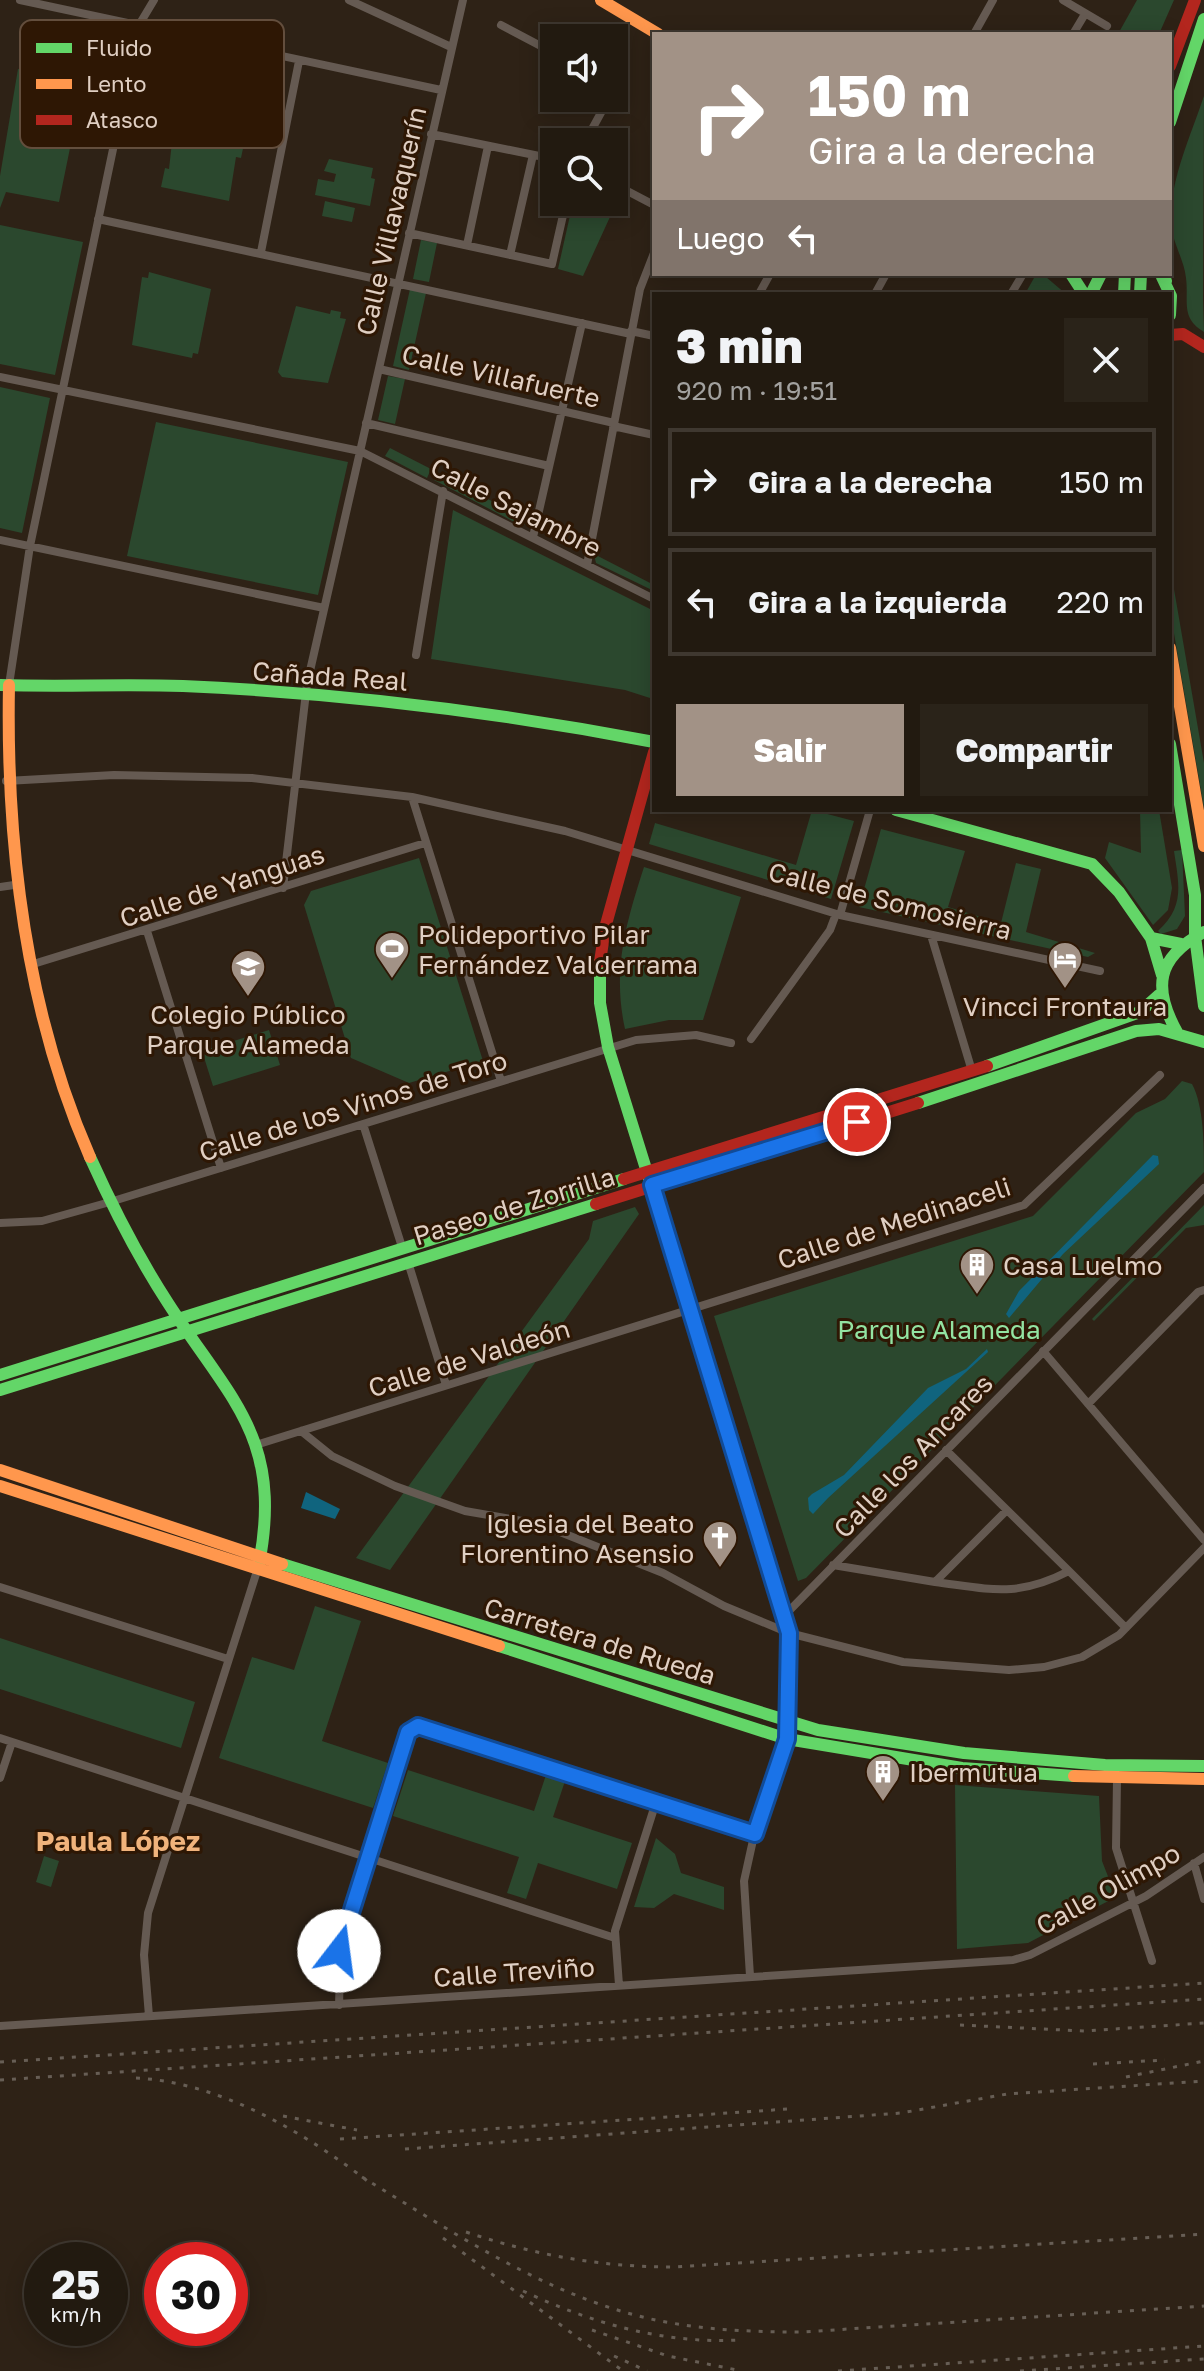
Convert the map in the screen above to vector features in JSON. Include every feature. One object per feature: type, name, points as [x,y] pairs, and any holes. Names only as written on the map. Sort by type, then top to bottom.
[{"type":"main road","points":[[601,0],[655,32]]},
{"type":"main road","points":[[1172,61],[1195,0]]},
{"type":"main road","points":[[1172,116],[1204,19]]},
{"type":"main road","points":[[1172,315],[1177,335],[1204,347]]},
{"type":"main road","points":[[1172,660],[1204,846]]},
{"type":"main road","name":"Cañada Real","points":[[5,685],[114,684],[305,694],[457,709],[652,742]]},
{"type":"main road","points":[[5,685],[6,781],[14,885],[29,966],[69,1103],[110,1202],[178,1318],[229,1388],[259,1444],[266,1487],[261,1557],[257,1571]]},
{"type":"main road","points":[[1172,756],[1200,934],[1204,1006]]},
{"type":"main road","points":[[652,759],[599,956],[599,999],[608,1047],[785,1615],[789,1633],[787,1739]]},
{"type":"main road","points":[[903,812],[1092,864],[1119,892],[1151,938],[1162,975]]},
{"type":"main road","points":[[1178,1034],[1159,995],[1162,975],[1170,955],[1181,944],[1200,934]]},
{"type":"main road","points":[[1151,938],[1181,944]]},
{"type":"main road","name":"Paseo de Zorrilla","points":[[0,1375],[972,1071],[1114,1023],[1140,1012],[1159,995]]},
{"type":"main road","name":"Paseo de Zorrilla","points":[[0,1390],[1055,1060],[1136,1031],[1159,1029],[1204,1042]]},
{"type":"main road","name":"Carretera de Rueda","points":[[0,1470],[261,1557],[788,1722],[964,1753],[1105,1765],[1204,1766]]},
{"type":"main road","name":"Carretera de Rueda","points":[[0,1486],[787,1739],[962,1768],[1117,1779],[1204,1779]]},
{"type":"street","points":[[20,0],[115,20]]},
{"type":"street","points":[[142,20],[154,0]]},
{"type":"street","points":[[349,0],[451,47]]},
{"type":"street","name":"Calle Villavaquerín","points":[[283,888],[305,694],[463,0]]},
{"type":"street","points":[[975,32],[993,0]]},
{"type":"street","points":[[1063,0],[1107,26]]},
{"type":"street","points":[[1074,32],[1085,14]]},
{"type":"street","points":[[501,25],[540,46]]},
{"type":"street","points":[[284,58],[441,90]]},
{"type":"street","points":[[284,136],[299,61]]},
{"type":"street","points":[[431,134],[540,156]]},
{"type":"street","points":[[467,245],[488,146]]},
{"type":"street","points":[[5,685],[30,546],[113,148]]},
{"type":"street","points":[[261,252],[282,148]]},
{"type":"street","points":[[510,255],[533,155]]},
{"type":"street","points":[[628,191],[652,204]]},
{"type":"street","points":[[409,233],[552,264],[563,216]]},
{"type":"street","points":[[98,219],[652,336]]},
{"type":"street","points":[[587,565],[640,289],[652,258]]},
{"type":"street","points":[[533,537],[582,323]]},
{"type":"street","name":"Calle Villafuerte","points":[[379,369],[652,435]]},
{"type":"street","name":"Calle Sajambre","points":[[0,377],[360,451],[652,598]]},
{"type":"street","points":[[366,423],[549,466]]},
{"type":"street","points":[[416,655],[443,491]]},
{"type":"street","points":[[0,540],[324,608]]},
{"type":"street","name":"Calle de Somosierra","points":[[6,781],[179,775],[296,781],[412,797],[498,814],[627,849],[838,914],[1100,971]]},
{"type":"street","points":[[412,797],[501,1081]]},
{"type":"street","points":[[751,1039],[838,914],[869,812]]},
{"type":"street","name":"Calle de Yanguas","points":[[29,966],[425,843]]},
{"type":"street","points":[[0,887],[14,885]]},
{"type":"street","points":[[147,931],[221,1168]]},
{"type":"street","points":[[931,935],[972,1071]]},
{"type":"street","name":"Calle de los Vinos de Toro","points":[[0,1223],[42,1221],[110,1202],[608,1047],[660,1035],[696,1035],[731,1043]]},
{"type":"street","name":"Calle de Medinaceli","points":[[691,1310],[1024,1205],[1160,1075]]},
{"type":"street","points":[[363,1124],[402,1247]]},
{"type":"street","name":"Calle los Ancares","points":[[785,1615],[1204,1188]]},
{"type":"street","points":[[408,1262],[446,1385]]},
{"type":"street","points":[[1088,1404],[1198,1292],[1204,1290]]},
{"type":"street","name":"Calle de Valdeón","points":[[259,1444],[691,1310]]},
{"type":"street","points":[[1043,1351],[1204,1540]]},
{"type":"street","points":[[301,1431],[332,1456],[395,1486],[465,1511],[540,1524],[603,1547],[789,1633],[903,1662],[1009,1670],[1044,1667],[1082,1657],[1126,1628],[1204,1548]]},
{"type":"street","points":[[946,1450],[1126,1628]]},
{"type":"street","points":[[935,1582],[1007,1510]]},
{"type":"street","points":[[833,1565],[1013,1591],[1044,1584],[1069,1571]]},
{"type":"street","points":[[149,2016],[144,1955],[148,1913],[257,1571]]},
{"type":"street","points":[[0,1587],[228,1659]]},
{"type":"street","points":[[339,2005],[341,1939],[408,1732],[413,1728],[423,1726],[755,1834]]},
{"type":"street","points":[[0,1738],[615,1938]]},
{"type":"street","points":[[750,1976],[744,1881],[755,1834],[787,1739]]},
{"type":"street","points":[[0,1778],[12,1742]]},
{"type":"street","points":[[1117,1779],[1116,1848],[1152,1961]]},
{"type":"street","points":[[619,1985],[615,1938],[619,1910],[656,1802]]},
{"type":"street","name":"Calle Olimpo","points":[[1030,1955],[1132,1902],[1204,1857]]},
{"type":"street","points":[[1194,1863],[1204,1899]]},
{"type":"street","name":"Calle Treviño","points":[[0,2026],[992,1962],[1030,1955]]},
{"type":"green space","points":[[1137,0],[1174,0],[1160,32],[1119,32]]},
{"type":"green space","points":[[20,69],[20,148],[70,148],[59,202],[6,192],[0,208],[0,176]]},
{"type":"green space","points":[[1204,96],[1204,332],[1196,327],[1189,315],[1185,271],[1172,230],[1173,191]]},
{"type":"green space","points":[[171,148],[243,148],[241,158],[236,157],[229,201],[161,187],[165,168],[169,169]]},
{"type":"green space","points":[[329,159],[373,168],[371,178],[375,179],[370,206],[315,195],[318,179],[334,182],[336,174],[324,171]]},
{"type":"green space","points":[[325,201],[355,208],[352,222],[322,216]]},
{"type":"green space","points":[[570,216],[610,216],[583,276],[558,269]]},
{"type":"green space","points":[[0,225],[83,242],[55,375],[0,364]]},
{"type":"green space","points":[[421,240],[437,243],[429,282],[413,279]]},
{"type":"green space","points":[[149,272],[211,289],[198,354],[193,353],[192,358],[132,345],[142,277],[148,278]]},
{"type":"green space","points":[[1046,277],[1064,292],[1026,292],[1034,278]]},
{"type":"green space","points":[[410,289],[426,293],[409,370],[393,366]]},
{"type":"green space","points":[[296,306],[330,314],[331,310],[341,312],[340,318],[346,319],[328,383],[282,377],[278,372]]},
{"type":"green space","points":[[388,376],[405,379],[395,424],[378,420]]},
{"type":"green space","points":[[0,387],[50,398],[22,533],[0,528]]},
{"type":"green space","points":[[156,422],[348,462],[318,595],[127,556]]},
{"type":"green space","points":[[390,448],[431,469],[427,478],[385,456]]},
{"type":"green space","points":[[438,473],[530,521],[522,526],[434,480]]},
{"type":"green space","points":[[453,510],[652,610],[650,698],[625,690],[431,659]]},
{"type":"green space","points":[[594,554],[652,584],[652,590],[596,563]]},
{"type":"green space","points":[[1172,578],[1204,763],[1204,808],[1172,622]]},
{"type":"green space","points":[[811,812],[854,821],[831,899],[649,844],[655,823],[796,865]]},
{"type":"green space","points":[[1140,812],[1159,812],[1172,888],[1168,910],[1153,925],[1105,858],[1109,842],[1141,853]]},
{"type":"green space","points":[[881,829],[965,851],[948,907],[1001,923],[1016,863],[1041,869],[1026,932],[1095,953],[1088,957],[859,907]]},
{"type":"green space","points":[[1182,850],[1185,916],[1177,929],[1161,934],[1158,931],[1173,913],[1178,894],[1174,851]]},
{"type":"green space","name":"Polideportivo Pilar Fernández Valderrama","points":[[419,858],[483,1061],[409,1083],[351,1058],[304,905],[311,891]]},
{"type":"green space","points":[[644,867],[741,897],[703,1020],[669,1020],[625,1029],[620,987],[623,947]]},
{"type":"green space","points":[[269,1030],[280,1065],[213,1086],[202,1051]]},
{"type":"green space","name":"Parque Alameda","points":[[1182,1081],[1192,1084],[1199,1103],[1204,1172],[806,1578],[798,1581],[714,1316],[1033,1216],[1136,1113],[1165,1099]]},
{"type":"green space","points":[[1204,1205],[1204,1225],[1186,1228],[1094,1321],[1092,1319]]},
{"type":"green space","points":[[635,1207],[639,1214],[390,1570],[356,1558],[589,1239],[593,1221]]},
{"type":"green space","points":[[315,1606],[361,1621],[322,1741],[388,1763],[373,1808],[219,1758],[252,1657],[294,1670]]},
{"type":"green space","points":[[0,1638],[195,1702],[181,1748],[0,1689]]},
{"type":"green space","points":[[408,1770],[534,1811],[546,1775],[565,1781],[553,1817],[632,1843],[617,1889],[538,1863],[526,1899],[507,1893],[519,1857],[393,1816]]},
{"type":"green space","points":[[955,1785],[1099,1796],[1102,1861],[1116,1897],[1028,1943],[957,1949]]},
{"type":"green space","points":[[656,1838],[675,1854],[681,1873],[724,1887],[724,1910],[674,1894],[654,1908],[634,1907]]},
{"type":"green space","points":[[44,1856],[59,1861],[51,1887],[36,1882]]},
{"type":"water","points":[[1153,1155],[1158,1156],[1159,1164],[1063,1254],[1009,1318],[1006,1314],[1019,1291]]},
{"type":"water","points":[[987,1349],[988,1352],[813,1514],[809,1510],[808,1498],[844,1475],[928,1388],[966,1369]]},
{"type":"water","points":[[306,1492],[340,1509],[335,1519],[301,1508]]},
{"type":"railway","points":[[0,2062],[1204,1983]]},
{"type":"railway","points":[[0,2080],[1204,1999]]},
{"type":"railway","points":[[960,2025],[1084,2031],[1204,2023]]},
{"type":"railway","points":[[1093,2064],[1165,2060]]},
{"type":"railway","points":[[1126,2077],[1204,2061]]},
{"type":"railway","points":[[136,2078],[199,2089],[260,2113],[318,2146],[370,2183]]},
{"type":"railway","points":[[405,2149],[901,2113],[1007,2094],[1204,2081]]},
{"type":"railway","points":[[340,2139],[788,2109]]},
{"type":"railway","points":[[283,2116],[357,2130]]},
{"type":"railway","points":[[362,2177],[465,2240],[537,2278],[612,2308],[689,2326],[802,2332],[1204,2306]]},
{"type":"railway","points":[[466,2232],[568,2258],[620,2265],[673,2267],[1204,2234]]},
{"type":"railway","points":[[443,2238],[623,2371]]},
{"type":"railway","points":[[523,2291],[575,2313],[628,2329],[682,2339],[739,2340]]},
{"type":"railway","points":[[592,2330],[668,2356],[742,2371]]},
{"type":"railway","points":[[838,2371],[1204,2346]]},
{"type":"railway","points":[[614,2356],[647,2371]]},
{"type":"railway","points":[[1020,2371],[1204,2359]]},
{"type":"traffic: fast","points":[[1172,116],[1204,19]]},
{"type":"traffic: fast","points":[[1072,276],[1083,292]]},
{"type":"traffic: fast","points":[[1092,292],[1100,276]]},
{"type":"traffic: fast","points":[[1124,292],[1125,276]]},
{"type":"traffic: fast","points":[[1140,292],[1141,276]]},
{"type":"traffic: fast","points":[[1164,276],[1166,281]]},
{"type":"traffic: fast","points":[[1162,277],[1169,292]]},
{"type":"traffic: fast","points":[[0,685],[183,686],[301,693],[478,713],[652,742]]},
{"type":"traffic: fast","points":[[1172,756],[1195,895],[1195,936],[1204,1006]]},
{"type":"traffic: fast","points":[[903,812],[1092,864],[1119,892],[1151,938],[1162,975]]},
{"type":"traffic: fast","points":[[1178,1034],[1164,1002],[1163,976],[1176,952],[1204,932]]},
{"type":"traffic: fast","points":[[1151,938],[1181,944]]},
{"type":"traffic: fast","points":[[600,962],[600,1003],[608,1047],[785,1615],[790,1657],[788,1730]]},
{"type":"traffic: fast","points":[[987,1066],[1140,1012],[1159,995]]},
{"type":"traffic: fast","points":[[918,1103],[1136,1031],[1159,1029],[1204,1042]]},
{"type":"traffic: fast","points":[[90,1157],[146,1268],[231,1395],[246,1423],[257,1451],[264,1483],[265,1520],[259,1564]]},
{"type":"traffic: fast","points":[[0,1375],[624,1179]]},
{"type":"traffic: fast","points":[[0,1390],[596,1204]]},
{"type":"traffic: fast","points":[[282,1564],[818,1730],[964,1753],[1105,1765],[1204,1766]]},
{"type":"traffic: fast","points":[[499,1646],[787,1739],[962,1768],[1074,1776]]},
{"type":"traffic: slow","points":[[601,0],[655,32]]},
{"type":"traffic: slow","points":[[1172,660],[1204,846]]},
{"type":"traffic: slow","points":[[9,685],[11,805],[24,926],[50,1044],[90,1157]]},
{"type":"traffic: slow","points":[[0,1470],[282,1564]]},
{"type":"traffic: slow","points":[[0,1486],[499,1646]]},
{"type":"traffic: slow","points":[[1074,1776],[1204,1779]]},
{"type":"traffic: jam","points":[[1172,61],[1195,0]]},
{"type":"traffic: jam","points":[[1172,335],[1183,334],[1204,347]]},
{"type":"traffic: jam","points":[[600,962],[605,928],[652,759]]},
{"type":"traffic: jam","points":[[624,1179],[987,1066]]},
{"type":"traffic: jam","points":[[596,1204],[918,1103]]},
{"type":"place","name":"Polideportivo Pilar Fernández Valderrama","points":[[392,980]]},
{"type":"place","name":"Vincci Frontaura","points":[[1065,990]]},
{"type":"place","name":"Colegio Público Parque Alameda","points":[[248,998]]},
{"type":"place","name":"Casa Luelmo","points":[[977,1296]]},
{"type":"place","name":"Iglesia del Beato Florentino Asensio","points":[[720,1569]]},
{"type":"place","name":"Ibermutua","points":[[883,1803]]},
{"type":"district","name":"Paula López","points":[[118,1840]]},
{"type":"route","points":[[339,1951],[408,1732],[418,1726],[755,1834],[787,1739],[789,1633],[652,1185],[857,1122]]}]
